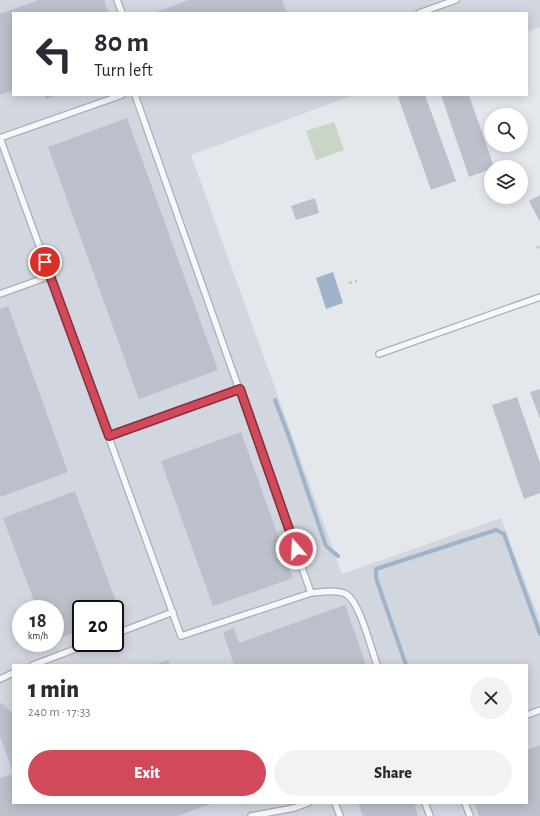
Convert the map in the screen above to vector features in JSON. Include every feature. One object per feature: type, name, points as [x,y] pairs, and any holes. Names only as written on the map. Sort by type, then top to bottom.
[{"type":"lane","points":[[117,0],[122,12]]},
{"type":"lane","points":[[422,12],[456,0]]},
{"type":"lane","points":[[119,96],[0,138],[181,636],[311,593],[332,592],[346,594],[355,603],[377,664]]},
{"type":"lane","points":[[135,96],[311,593]]},
{"type":"lane","points":[[0,294],[50,276]]},
{"type":"lane","points":[[379,354],[540,297]]},
{"type":"lane","points":[[109,436],[240,389]]},
{"type":"lane","points":[[124,631],[173,612]]},
{"type":"lane","points":[[36,664],[72,650]]},
{"type":"lane","points":[[0,678],[12,673]]},
{"type":"lane","points":[[528,715],[540,710]]},
{"type":"lane","points":[[251,816],[294,808],[305,804]]},
{"type":"lane","points":[[335,804],[340,816]]},
{"type":"lane","points":[[425,804],[430,816]]},
{"type":"lane","points":[[465,804],[470,816]]},
{"type":"path","points":[[349,283],[357,281]]},
{"type":"shaded area","points":[[0,0],[540,0],[540,27],[528,32],[528,12],[12,12],[12,96],[351,96],[191,155],[342,574],[501,518],[540,621],[540,816],[0,816]]},
{"type":"green space","points":[[334,122],[344,150],[316,160],[306,131]]},
{"type":"water","points":[[333,272],[343,303],[326,309],[316,278]]},
{"type":"building","points":[[39,0],[104,0],[109,12],[12,12],[12,90],[0,95],[0,14]]},
{"type":"building","points":[[189,0],[282,0],[287,12],[156,12]]},
{"type":"building","points":[[45,96],[54,96],[46,99]]},
{"type":"building","points":[[425,96],[456,181],[431,190],[398,97]]},
{"type":"building","points":[[441,96],[469,96],[484,138],[484,152],[489,152],[492,160],[484,160],[484,172],[469,177]]},
{"type":"building","points":[[127,118],[218,370],[139,399],[48,147]]},
{"type":"building","points":[[540,195],[540,222],[529,201]]},
{"type":"building","points":[[315,198],[319,213],[296,220],[291,206]]},
{"type":"building","points":[[8,306],[68,472],[0,497],[0,309]]},
{"type":"building","points":[[540,389],[540,419],[530,392]]},
{"type":"building","points":[[517,397],[540,463],[540,493],[524,499],[492,405]]},
{"type":"building","points":[[241,432],[293,578],[213,606],[161,461]]},
{"type":"building","points":[[75,491],[115,600],[72,600],[72,633],[64,637],[64,600],[34,600],[3,518]]},
{"type":"building","points":[[345,605],[366,664],[234,664],[223,632],[234,628],[239,643]]},
{"type":"building","points":[[168,660],[170,664],[157,664]]},
{"type":"building","points":[[2,703],[12,713],[12,769],[0,737],[0,704]]},
{"type":"building","points":[[540,745],[540,816],[479,816],[474,804],[528,804],[528,750]]},
{"type":"building","points":[[12,774],[12,804],[210,804],[178,816],[0,816],[0,778]]},
{"type":"building","points":[[358,804],[414,804],[418,816],[363,816]]},
{"type":"waterway","points":[[275,400],[326,546],[338,556]]},
{"type":"waterway","points":[[406,664],[376,578],[376,569],[496,530],[504,534],[540,634]]},
{"type":"route","points":[[45,262],[109,436],[240,389],[296,549]]}]
